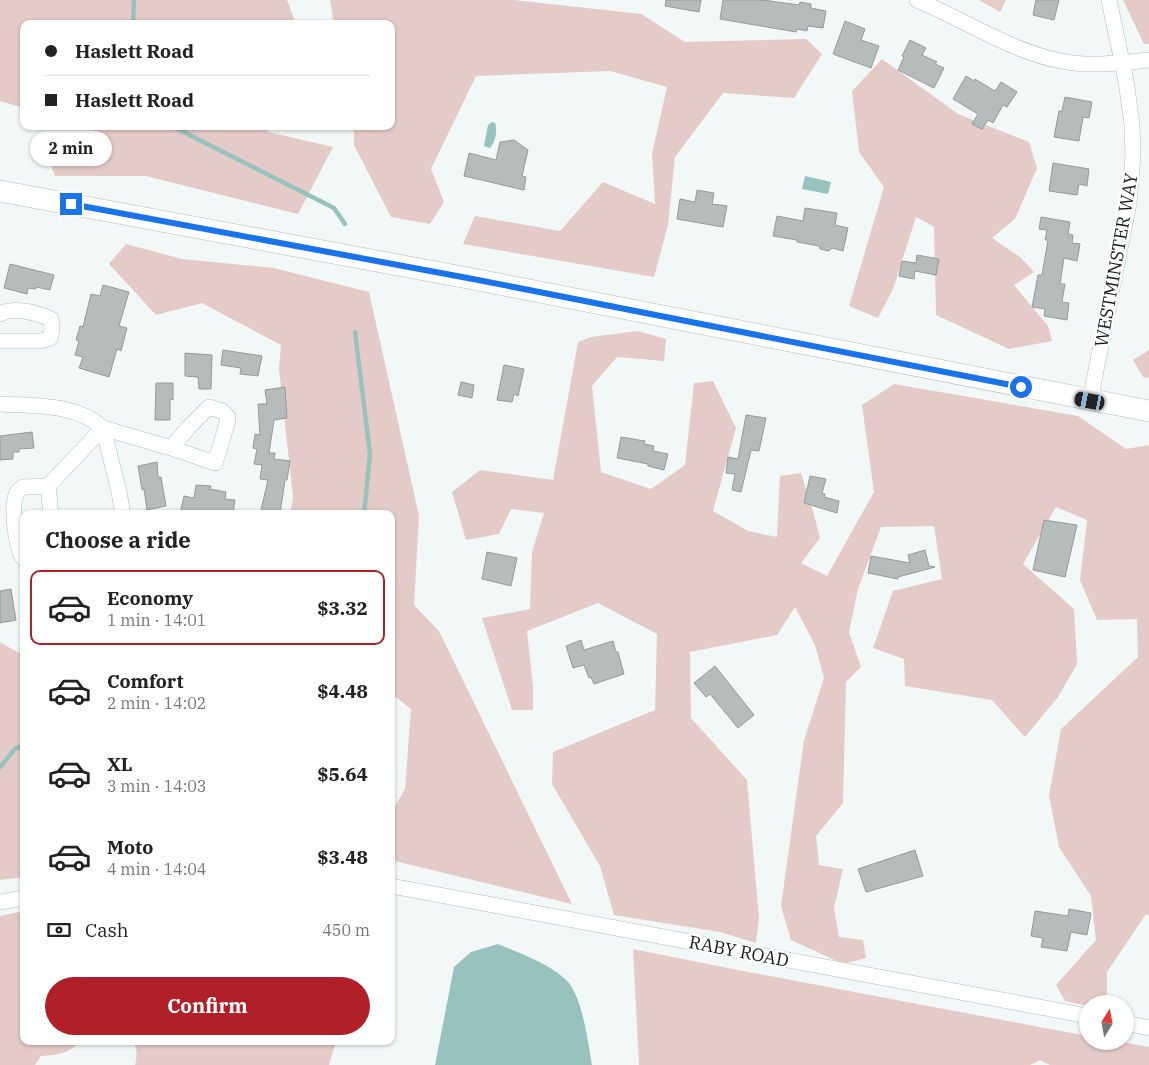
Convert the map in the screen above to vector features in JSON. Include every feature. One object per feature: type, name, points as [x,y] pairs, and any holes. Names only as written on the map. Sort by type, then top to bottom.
[{"type":"main road","points":[[0,191],[473,279],[1149,411]]},
{"type":"street","points":[[917,0],[1026,51],[1062,62],[1101,65],[1149,60]]},
{"type":"street","name":"WESTMINSTER WAY","points":[[1090,401],[1129,203],[1133,156],[1132,124],[1126,82],[1109,0]]},
{"type":"street","points":[[0,314],[13,311],[36,313],[51,319],[52,329],[50,338],[41,341],[0,341]]},
{"type":"street","points":[[0,404],[67,409],[95,420],[102,428],[122,510]]},
{"type":"street","points":[[102,428],[172,448]]},
{"type":"street","points":[[20,552],[17,547],[16,534],[16,493],[22,487],[48,486],[102,428]]},
{"type":"street","points":[[48,486],[51,510]]},
{"type":"street","name":"RABY ROAD","points":[[395,887],[1079,1014]]},
{"type":"street","points":[[0,902],[20,899]]},
{"type":"street","points":[[1134,1025],[1149,1028]]},
{"type":"shaded area","points":[[0,0],[287,0],[294,20],[20,20],[20,107],[0,101]]},
{"type":"shaded area","points":[[330,0],[514,0],[641,14],[685,42],[806,39],[822,54],[794,98],[723,93],[675,157],[668,225],[654,277],[463,244],[475,216],[560,231],[603,182],[655,204],[652,154],[667,87],[610,71],[476,76],[431,169],[444,202],[430,224],[391,217],[354,145],[354,130],[395,130],[395,20],[333,20]]},
{"type":"shaded area","points":[[979,0],[1006,0],[1000,12]]},
{"type":"shaded area","points":[[1123,0],[1149,0],[1149,44],[1144,44]]},
{"type":"shaded area","points":[[882,59],[958,114],[1029,142],[1037,168],[1015,219],[992,238],[1020,257],[1034,272],[1014,285],[1048,326],[1052,341],[1009,349],[936,315],[934,227],[916,217],[893,289],[878,318],[849,306],[884,187],[859,152],[852,91]]},
{"type":"shaded area","points":[[94,130],[268,130],[268,132],[333,147],[298,214],[146,176],[55,176],[46,153],[86,155]]},
{"type":"shaded area","points":[[126,244],[182,259],[274,268],[369,292],[419,516],[414,605],[439,631],[572,904],[395,861],[395,806],[405,789],[411,709],[395,696],[395,510],[291,510],[293,497],[279,369],[281,345],[202,303],[156,315],[109,264]]},
{"type":"shaded area","points":[[638,331],[666,339],[664,361],[617,357],[592,386],[601,472],[651,489],[685,465],[694,383],[713,381],[736,428],[713,511],[748,531],[777,537],[780,476],[801,473],[820,538],[801,563],[827,576],[874,492],[862,405],[894,384],[1078,416],[1126,449],[1149,445],[1149,916],[1146,914],[1107,972],[1107,995],[1079,995],[1079,1004],[1065,1001],[1056,985],[1096,940],[1091,896],[1059,847],[1049,795],[1061,729],[1138,657],[1137,619],[1097,620],[1080,580],[1087,520],[1056,507],[1023,564],[1074,609],[1077,664],[1058,697],[1025,737],[992,700],[905,686],[904,659],[873,648],[893,591],[942,579],[934,526],[881,527],[858,589],[849,632],[861,667],[846,682],[843,803],[816,836],[819,865],[843,869],[834,908],[839,937],[863,940],[866,958],[843,964],[791,940],[781,906],[804,740],[824,678],[815,645],[795,607],[777,635],[690,652],[691,718],[747,780],[759,919],[756,943],[720,932],[614,915],[600,866],[552,784],[553,752],[655,710],[657,634],[598,603],[527,631],[533,687],[533,710],[512,710],[482,618],[530,609],[532,552],[544,513],[511,509],[499,534],[466,540],[452,492],[480,470],[553,480],[578,342],[591,337]]},
{"type":"shaded area","points":[[1149,350],[1149,378],[1143,377],[1133,360]]},
{"type":"shaded area","points":[[0,642],[20,654],[20,878],[0,880]]},
{"type":"shaded area","points":[[20,912],[20,1045],[76,1045],[62,1053],[41,1056],[35,1065],[0,1065],[0,916]]},
{"type":"shaded area","points":[[633,949],[1079,1034],[1079,1050],[1134,1050],[1134,1044],[1149,1047],[1149,1065],[1050,1065],[1040,1060],[1030,1065],[639,1065]]},
{"type":"shaded area","points":[[135,1045],[335,1045],[329,1065],[135,1065]]},
{"type":"water","points":[[492,122],[496,126],[496,136],[490,148],[484,146],[488,125]]},
{"type":"water","points":[[805,176],[831,182],[828,194],[802,189]]},
{"type":"water","points":[[498,944],[545,965],[569,983],[578,1000],[587,1034],[592,1065],[435,1065],[454,967],[471,952]]},
{"type":"building","points":[[666,0],[701,0],[699,12],[665,6]]},
{"type":"building","points":[[723,0],[763,0],[799,5],[800,2],[811,4],[811,8],[826,11],[823,28],[808,26],[807,31],[797,29],[796,32],[720,19]]},
{"type":"building","points":[[1036,0],[1059,0],[1054,20],[1033,15]]},
{"type":"building","points":[[845,21],[865,29],[861,40],[879,46],[871,68],[833,54]]},
{"type":"building","points":[[910,40],[926,48],[922,55],[937,62],[935,64],[944,68],[934,88],[898,70]]},
{"type":"building","points":[[966,76],[995,91],[1001,82],[1017,92],[1007,107],[1003,105],[993,123],[988,120],[982,129],[972,124],[978,114],[953,99]]},
{"type":"building","points":[[1065,97],[1092,102],[1089,118],[1083,117],[1079,141],[1054,137],[1059,111],[1062,111]]},
{"type":"building","points":[[514,140],[528,150],[522,176],[526,177],[524,190],[464,176],[469,153],[496,160],[500,142]]},
{"type":"building","points":[[1053,163],[1089,169],[1087,186],[1079,184],[1077,195],[1049,191]]},
{"type":"building","points":[[697,190],[714,193],[712,204],[727,206],[723,227],[677,219],[680,199],[695,202]]},
{"type":"building","points":[[805,208],[837,213],[835,225],[848,228],[843,251],[832,248],[829,251],[820,249],[819,246],[797,242],[797,240],[773,236],[777,216],[803,221]]},
{"type":"building","points":[[1041,217],[1070,222],[1068,234],[1073,235],[1072,243],[1080,244],[1077,261],[1064,258],[1060,284],[1065,284],[1062,302],[1069,303],[1067,320],[1044,316],[1045,309],[1032,307],[1038,275],[1042,275],[1048,240],[1045,240],[1047,230],[1039,229]]},
{"type":"building","points":[[917,255],[939,259],[936,275],[915,271],[914,279],[899,276],[902,261],[916,263]]},
{"type":"building","points":[[10,264],[54,275],[50,290],[36,287],[36,289],[28,288],[27,294],[4,288]]},
{"type":"building","points":[[103,285],[129,292],[119,326],[127,328],[121,351],[117,349],[109,377],[79,368],[83,357],[75,355],[79,341],[76,340],[80,326],[83,327],[91,294],[100,296]]},
{"type":"building","points":[[223,350],[262,356],[258,376],[240,374],[241,368],[221,365]]},
{"type":"building","points":[[185,353],[212,355],[211,389],[199,389],[198,377],[185,376]]},
{"type":"building","points":[[504,365],[524,369],[518,396],[514,394],[512,402],[497,400]]},
{"type":"building","points":[[461,382],[474,385],[472,398],[458,395]]},
{"type":"building","points":[[156,383],[173,383],[173,400],[170,399],[170,420],[155,420]]},
{"type":"building","points":[[285,387],[287,418],[274,420],[269,453],[275,453],[274,459],[290,461],[281,510],[261,510],[268,480],[260,479],[262,465],[254,464],[257,449],[253,448],[255,434],[260,435],[258,404],[267,404],[265,390]]},
{"type":"building","points":[[746,415],[766,418],[759,451],[751,450],[741,492],[732,490],[735,474],[726,473],[728,457],[738,459]]},
{"type":"building","points":[[32,432],[34,448],[19,449],[19,452],[13,452],[13,459],[0,460],[0,436]]},
{"type":"building","points":[[621,437],[645,441],[644,444],[654,446],[653,451],[668,454],[664,470],[648,466],[648,464],[617,458]]},
{"type":"building","points":[[157,462],[158,477],[161,477],[166,506],[147,510],[138,466]]},
{"type":"building","points":[[810,476],[826,479],[822,493],[825,494],[824,497],[839,501],[837,513],[804,503]]},
{"type":"building","points":[[196,485],[211,486],[210,489],[226,492],[225,499],[235,500],[234,510],[181,510],[184,496],[194,498]]},
{"type":"building","points":[[1044,520],[1077,525],[1065,577],[1033,570]]},
{"type":"building","points":[[925,550],[929,566],[935,567],[898,577],[898,579],[868,573],[871,556],[910,563],[908,555]]},
{"type":"building","points":[[487,552],[517,558],[511,586],[482,579]]},
{"type":"building","points":[[11,589],[16,620],[0,623],[0,591]]},
{"type":"building","points":[[581,640],[584,650],[613,641],[624,674],[594,684],[591,677],[589,678],[584,665],[573,668],[566,646]]},
{"type":"building","points":[[715,666],[754,715],[738,728],[710,694],[706,697],[694,683]]},
{"type":"building","points":[[915,850],[923,876],[866,892],[858,869]]},
{"type":"building","points":[[1069,909],[1091,913],[1087,935],[1071,932],[1067,951],[1041,947],[1043,938],[1031,936],[1035,911],[1068,916]]},
{"type":"waterway","points":[[133,20],[134,0]]},
{"type":"waterway","points":[[180,130],[334,208],[345,224]]},
{"type":"waterway","points":[[355,332],[370,454],[364,510]]},
{"type":"waterway","points":[[0,767],[16,748],[20,747]]},
{"type":"route","points":[[71,204],[473,279],[1021,387]]}]
